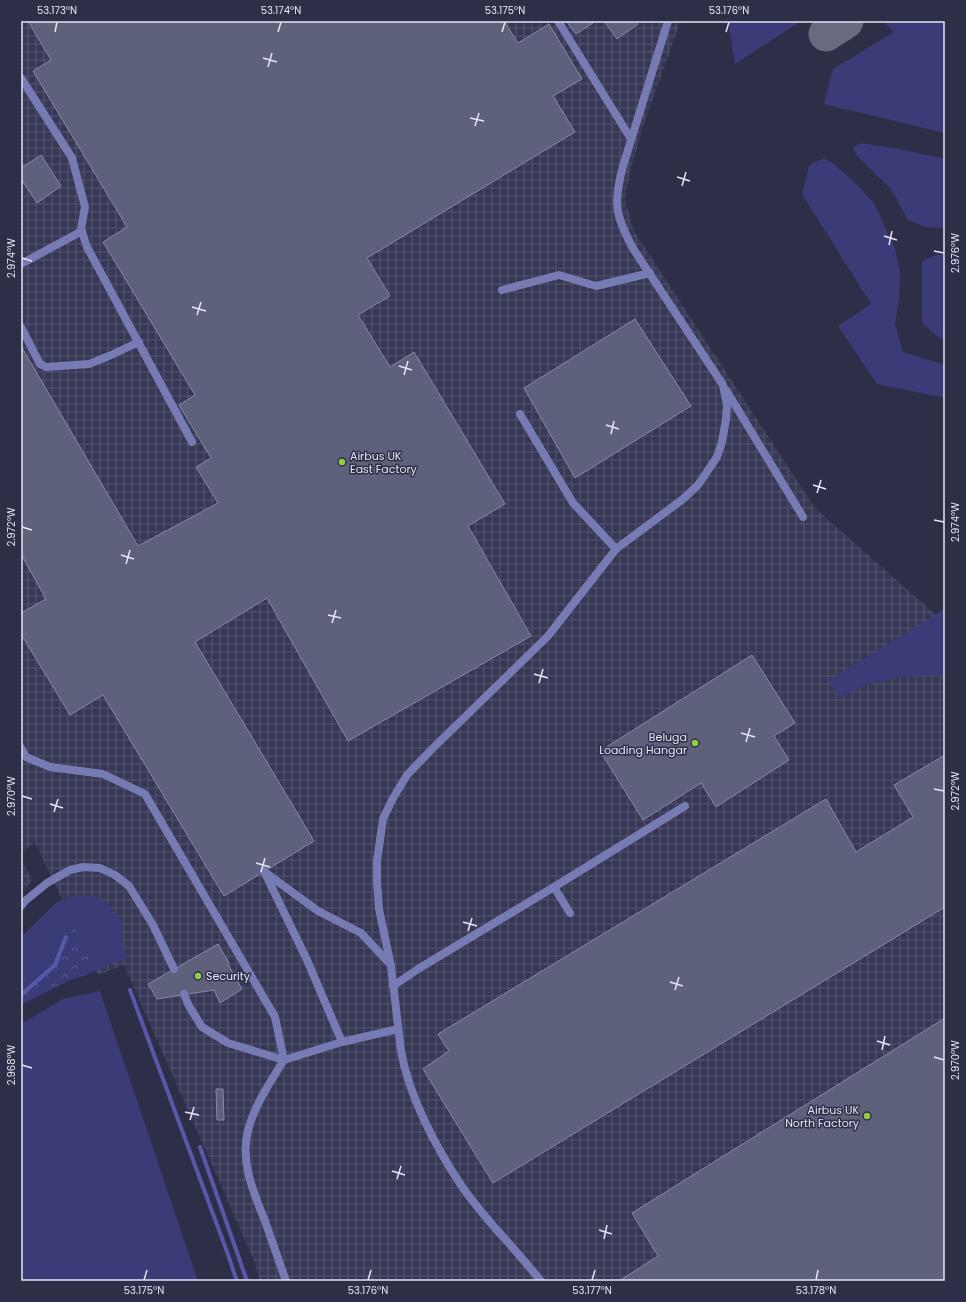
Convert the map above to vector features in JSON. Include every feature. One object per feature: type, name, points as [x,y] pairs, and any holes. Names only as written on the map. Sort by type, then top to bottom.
[{"type":"street","points":[[558,21],[631,139]]},
{"type":"street","points":[[668,21],[618,183],[616,202],[619,220],[625,235],[634,250],[723,385],[803,517]]},
{"type":"street","points":[[21,78],[72,158],[85,207],[81,229],[87,246],[192,442]]},
{"type":"street","points":[[21,264],[82,231]]},
{"type":"street","points":[[502,290],[559,275],[596,286],[650,274]]},
{"type":"street","points":[[21,327],[40,364],[46,367],[89,364],[139,342]]},
{"type":"street","points":[[540,1281],[461,1185],[442,1154],[413,1096],[403,1064],[391,966],[379,908],[377,861],[383,820],[395,794],[407,775],[548,636],[616,549],[683,499],[698,485],[717,457],[722,442],[727,405],[723,385]]},
{"type":"street","points":[[520,414],[573,503],[616,549]]},
{"type":"street","points":[[21,748],[26,757],[50,767],[103,774],[145,794],[275,1017],[284,1060],[254,1113],[248,1128],[245,1146],[246,1162],[250,1180],[286,1281]]},
{"type":"street","points":[[393,986],[418,969],[685,806]]},
{"type":"street","points":[[21,906],[24,901],[47,883],[70,870],[84,867],[100,868],[115,875],[129,886],[153,925],[174,969]]},
{"type":"street","points":[[342,1042],[307,960],[264,872],[318,911],[361,933],[391,966]]},
{"type":"street","points":[[554,887],[570,913]]},
{"type":"street","points":[[184,994],[189,1006],[202,1027],[228,1043],[284,1060],[342,1042],[398,1029]]},
{"type":"shaded area","points":[[21,21],[681,21],[644,123],[629,176],[625,200],[634,231],[815,508],[945,623],[945,1281],[260,1281],[252,1256],[124,965],[98,975],[35,843],[21,853]]},
{"type":"shaded area","points":[[21,859],[32,880],[21,895]]},
{"type":"green space","points":[[728,21],[801,21],[735,64]]},
{"type":"green space","points":[[890,21],[945,21],[945,133],[824,104],[833,69],[894,32],[886,24]]},
{"type":"green space","points":[[859,143],[895,148],[945,159],[945,228],[926,227],[908,220],[891,189],[857,156],[853,148]]},
{"type":"green space","points":[[824,159],[833,163],[874,203],[895,248],[900,273],[899,300],[895,324],[903,352],[945,365],[945,398],[877,384],[838,326],[871,304],[802,194],[809,166]]},
{"type":"green space","points":[[938,254],[945,255],[945,340],[938,337],[922,323],[922,261]]},
{"type":"green space","points":[[944,609],[945,676],[914,676],[881,681],[862,687],[840,698],[828,681]]},
{"type":"green space","points":[[79,895],[94,896],[110,905],[121,921],[122,940],[127,958],[70,980],[21,1005],[21,937],[56,903],[67,897]]},
{"type":"green space","points":[[75,926],[94,972],[70,980],[21,1003],[21,995],[55,965],[65,937],[65,929]]},
{"type":"green space","points":[[100,991],[198,1281],[21,1281],[21,1024],[63,999]]},
{"type":"building","name":"Airbus UK East Factory","points":[[28,21],[504,21],[518,43],[549,24],[582,79],[553,96],[575,132],[367,258],[390,296],[358,315],[390,367],[414,352],[505,504],[468,526],[531,636],[348,741],[267,598],[195,642],[314,841],[224,896],[103,695],[70,715],[21,634],[21,613],[46,599],[21,554],[21,346],[138,546],[218,503],[196,467],[211,458],[179,405],[195,395],[103,242],[127,227],[33,71],[51,60]]},
{"type":"building","points":[[566,21],[592,21],[593,23],[576,34]]},
{"type":"building","points":[[604,21],[636,21],[638,24],[617,39]]},
{"type":"building","points":[[41,155],[61,186],[37,203],[21,179],[21,168]]},
{"type":"building","points":[[635,319],[691,406],[575,478],[524,388]]},
{"type":"building","name":"Beluga Loading Hangar","points":[[752,655],[795,723],[774,736],[789,760],[716,807],[701,783],[643,820],[600,751]]},
{"type":"building","points":[[945,755],[945,907],[493,1183],[423,1069],[449,1051],[438,1034],[826,799],[856,852],[913,817],[894,785]]},
{"type":"building","name":"Security","points":[[218,944],[242,989],[220,1003],[214,990],[157,999],[148,984]]},
{"type":"building","name":"Airbus UK North Factory","points":[[945,1018],[945,1281],[619,1281],[658,1256],[632,1213]]},
{"type":"building","points":[[216,1089],[223,1089],[224,1120],[217,1120]]},
{"type":"waterway","points":[[21,995],[55,965],[66,937]]},
{"type":"waterway","points":[[130,990],[237,1281]]},
{"type":"waterway","points":[[200,1147],[247,1281]]},
{"type":"taxiway","points":[[826,34],[846,21]]},
{"type":"place","name":"Airbus UK East Factory","points":[[342,462]]},
{"type":"place","name":"Beluga Loading Hangar","points":[[695,743]]},
{"type":"place","name":"Security","points":[[198,976]]},
{"type":"place","name":"Airbus UK North Factory","points":[[867,1116]]}]
